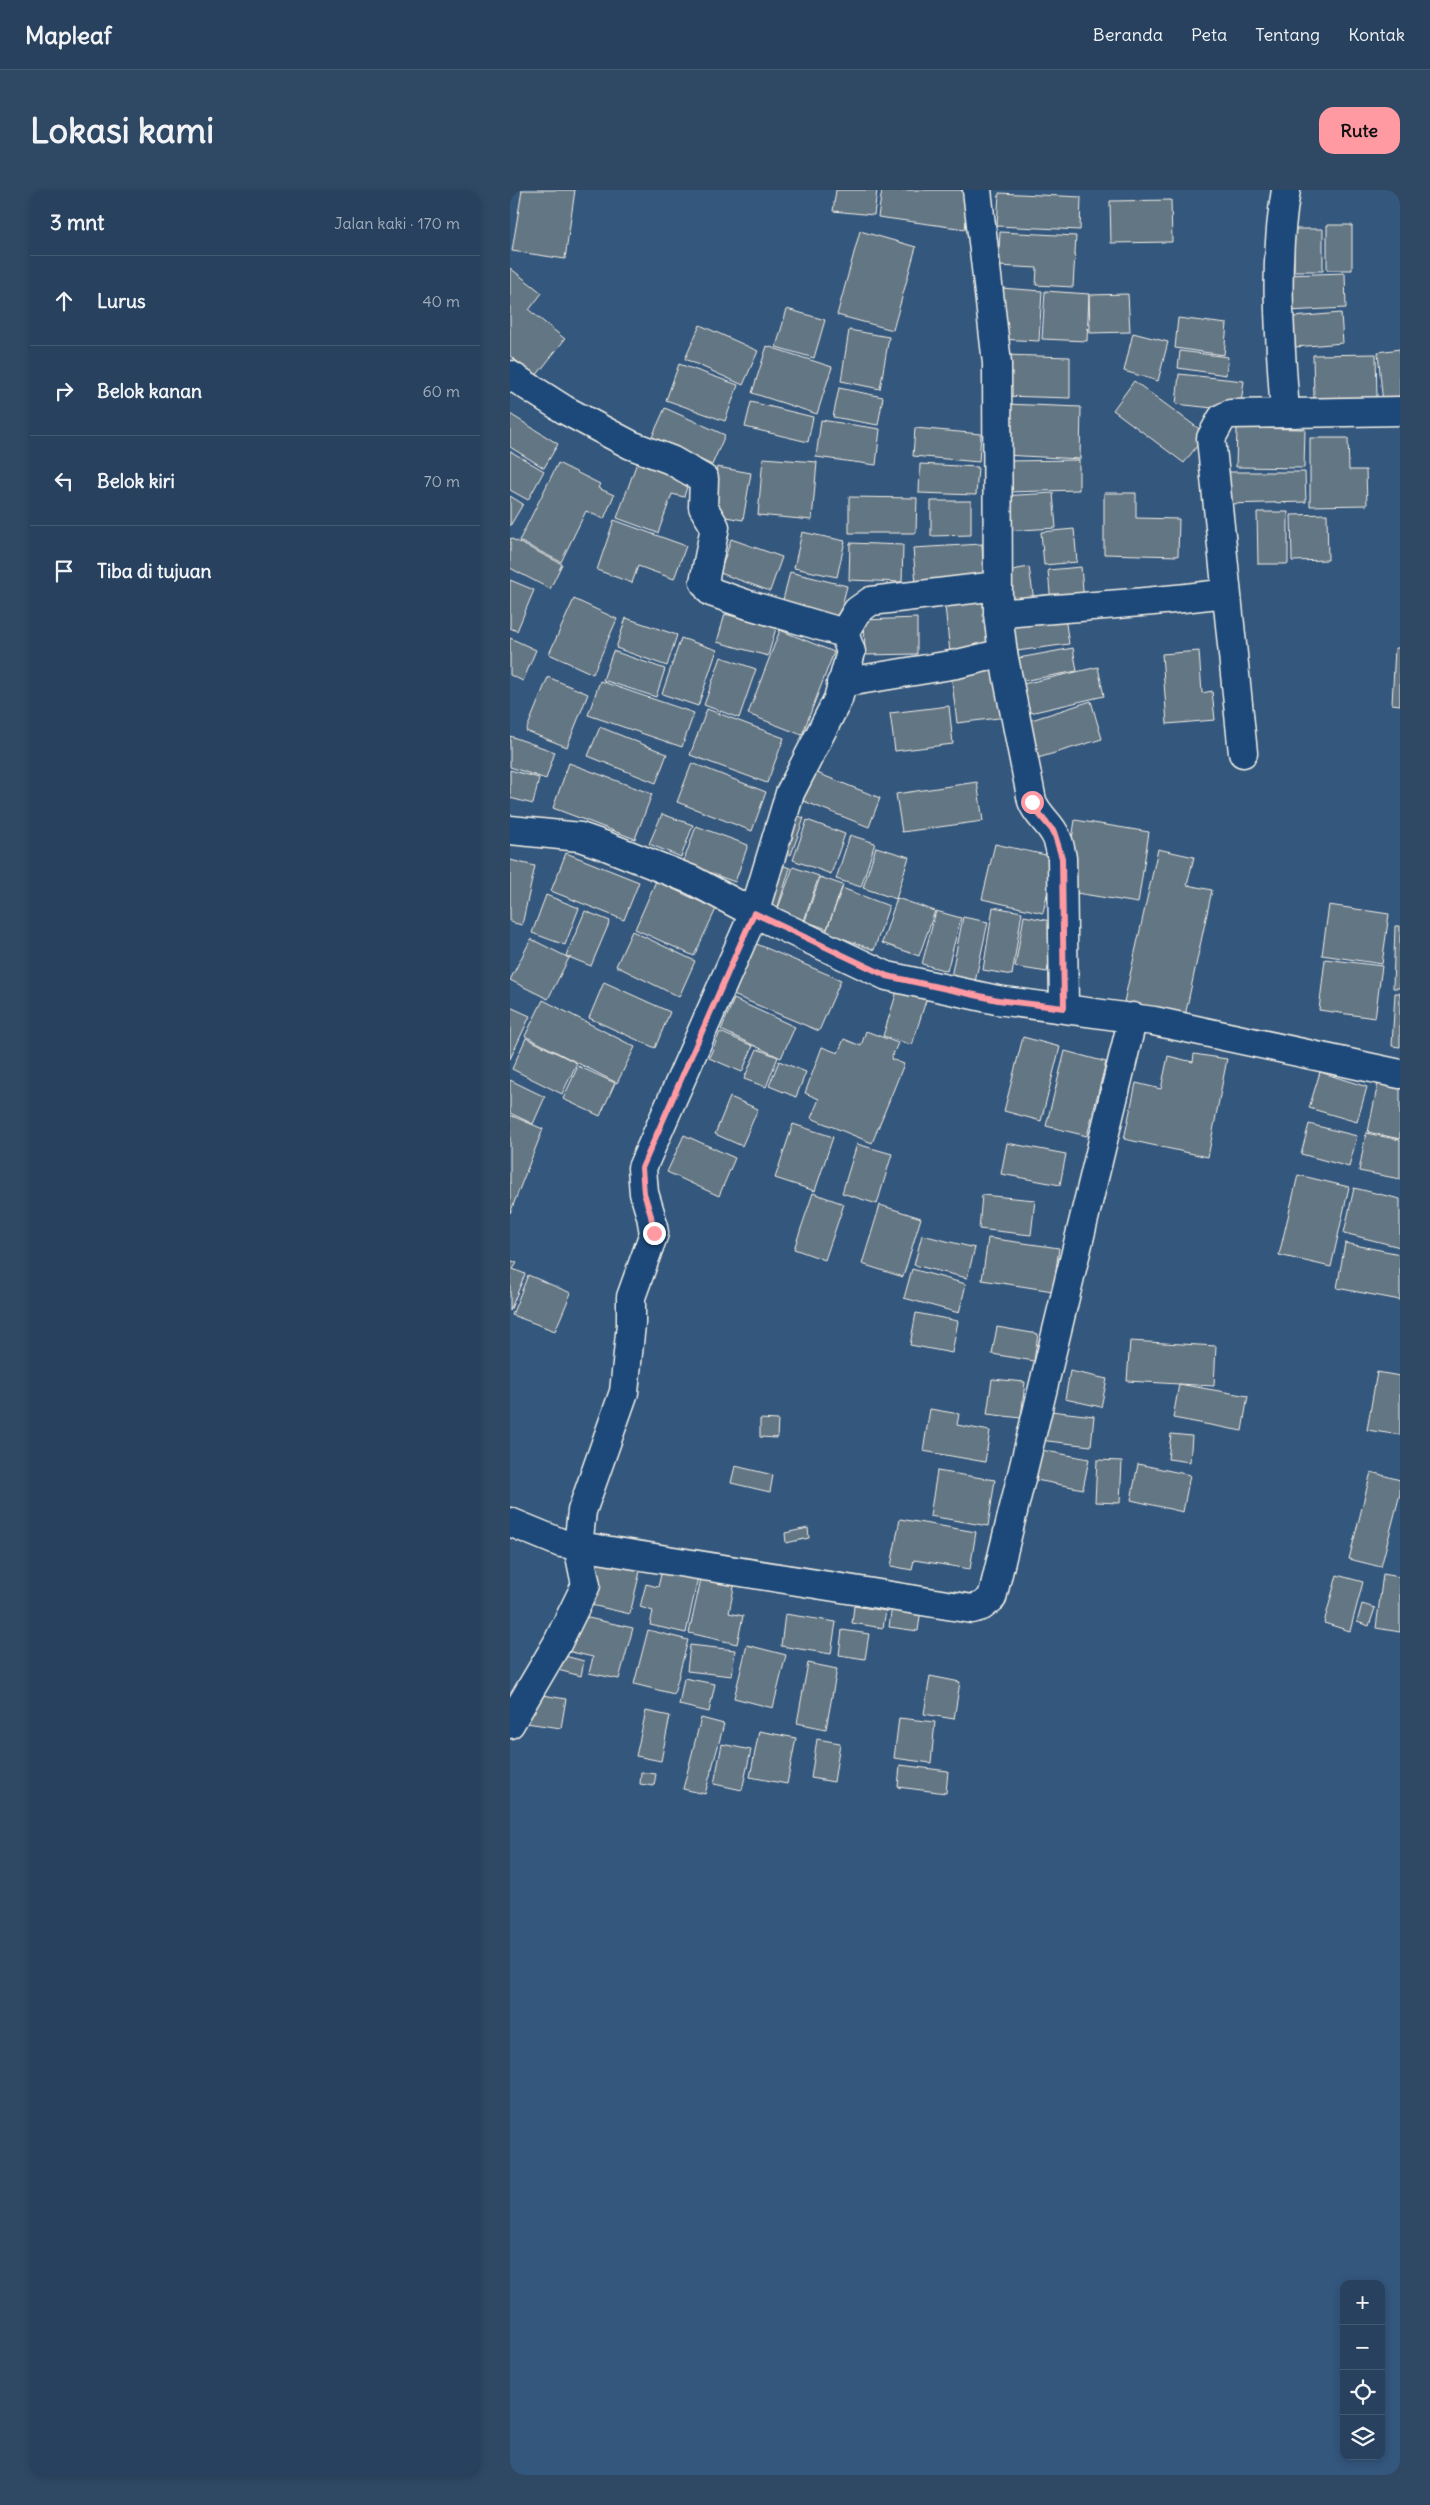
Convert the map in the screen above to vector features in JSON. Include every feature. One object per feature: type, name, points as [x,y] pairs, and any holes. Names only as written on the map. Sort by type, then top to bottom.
[{"type":"street","points":[[977,190],[997,363],[998,614],[1034,808],[1054,832],[1062,858],[1064,1008]]},
{"type":"street","points":[[1285,413],[1277,291],[1279,232],[1286,190]]},
{"type":"street","points":[[510,375],[565,410],[631,445],[670,460],[704,479],[703,507],[715,527],[704,582],[711,592],[844,633]]},
{"type":"street","points":[[1243,753],[1225,593],[1211,438],[1222,418],[1230,414],[1400,411]]},
{"type":"street","points":[[844,633],[857,611],[871,601],[997,586]]},
{"type":"street","points":[[998,614],[1176,600],[1225,593]]},
{"type":"street","points":[[510,1724],[557,1644],[586,1585],[578,1546],[582,1512],[624,1392],[631,1324],[631,1297],[654,1233],[644,1193],[642,1168],[754,913],[790,793],[838,698],[851,652],[844,633]]},
{"type":"street","points":[[841,683],[958,664],[1004,653]]},
{"type":"street","points":[[510,830],[580,837],[606,846],[692,880],[754,913],[887,976],[998,1000],[1133,1017],[1400,1074]]},
{"type":"street","points":[[510,1522],[560,1543],[972,1609],[982,1606],[992,1598],[1133,1017]]},
{"type":"building","points":[[522,190],[575,190],[565,259],[512,251]]},
{"type":"building","points":[[836,190],[877,190],[874,215],[833,211]]},
{"type":"building","points":[[882,190],[970,190],[965,229],[878,217]]},
{"type":"building","points":[[999,193],[1081,197],[1080,230],[997,226]]},
{"type":"building","points":[[1171,200],[1172,242],[1111,243],[1110,201]]},
{"type":"building","points":[[1327,225],[1352,225],[1352,270],[1327,270]]},
{"type":"building","points":[[1294,229],[1323,229],[1323,271],[1294,271]]},
{"type":"building","points":[[860,231],[916,247],[893,330],[837,315]]},
{"type":"building","points":[[1000,232],[1076,236],[1073,287],[1036,285],[1037,268],[998,266]]},
{"type":"building","points":[[510,268],[542,293],[529,310],[565,339],[536,376],[510,356]]},
{"type":"building","points":[[1345,273],[1346,308],[1288,311],[1287,275]]},
{"type":"building","points":[[1001,288],[1042,291],[1039,341],[998,339]]},
{"type":"building","points":[[1045,291],[1089,294],[1087,341],[1042,339]]},
{"type":"building","points":[[1128,294],[1130,332],[1090,333],[1089,295]]},
{"type":"building","points":[[787,309],[825,320],[814,358],[776,347]]},
{"type":"building","points":[[1341,313],[1343,343],[1295,347],[1293,317]]},
{"type":"building","points":[[1178,318],[1227,324],[1224,355],[1175,348]]},
{"type":"building","points":[[700,325],[758,351],[743,385],[685,359]]},
{"type":"building","points":[[849,330],[889,337],[880,389],[841,381]]},
{"type":"building","points":[[1133,333],[1168,342],[1158,381],[1124,371]]},
{"type":"building","points":[[767,346],[832,367],[817,414],[752,393]]},
{"type":"building","points":[[1400,349],[1400,403],[1383,404],[1378,352]]},
{"type":"building","points":[[1180,351],[1228,357],[1226,375],[1178,368]]},
{"type":"building","points":[[1376,354],[1377,398],[1314,399],[1313,355]]},
{"type":"building","points":[[1004,355],[1070,357],[1070,398],[1003,396]]},
{"type":"building","points":[[679,364],[738,385],[725,421],[666,400]]},
{"type":"building","points":[[1179,374],[1244,381],[1240,411],[1176,404]]},
{"type":"building","points":[[1134,381],[1206,434],[1184,463],[1113,410]]},
{"type":"building","points":[[839,388],[883,397],[878,425],[833,417]]},
{"type":"building","points":[[751,402],[813,417],[808,442],[745,427]]},
{"type":"building","points":[[1005,404],[1081,407],[1080,459],[1003,455]]},
{"type":"building","points":[[665,408],[725,435],[712,465],[652,437]]},
{"type":"building","points":[[510,414],[558,444],[544,468],[510,447]]},
{"type":"building","points":[[821,420],[880,429],[876,465],[816,457]]},
{"type":"building","points":[[915,428],[981,434],[979,462],[913,456]]},
{"type":"building","points":[[1237,428],[1305,429],[1304,468],[1236,467]]},
{"type":"building","points":[[1310,438],[1348,438],[1349,470],[1366,470],[1367,505],[1310,506]]},
{"type":"building","points":[[510,451],[544,471],[528,500],[510,490]]},
{"type":"building","points":[[639,457],[690,476],[684,497],[672,494],[658,533],[617,518]]},
{"type":"building","points":[[763,458],[817,462],[812,520],[758,515]]},
{"type":"building","points":[[1079,460],[1079,490],[1007,492],[1007,461]]},
{"type":"building","points":[[558,463],[600,484],[598,488],[614,495],[604,519],[586,511],[561,562],[519,541]]},
{"type":"building","points":[[920,464],[978,467],[976,495],[919,493]]},
{"type":"building","points":[[717,467],[751,473],[743,520],[709,514]]},
{"type":"building","points":[[1225,472],[1305,472],[1306,502],[1226,504]]},
{"type":"building","points":[[1053,493],[1056,528],[1003,531],[1001,496]]},
{"type":"building","points":[[1104,493],[1136,493],[1136,518],[1179,519],[1178,556],[1104,554]]},
{"type":"building","points":[[510,496],[523,504],[510,526]]},
{"type":"building","points":[[849,497],[917,498],[916,533],[849,533]]},
{"type":"building","points":[[931,501],[971,501],[971,535],[931,536]]},
{"type":"building","points":[[1257,512],[1288,512],[1288,564],[1258,564]]},
{"type":"building","points":[[1327,514],[1328,560],[1292,561],[1291,515]]},
{"type":"building","points":[[614,520],[686,546],[674,579],[638,566],[632,583],[597,570]]},
{"type":"building","points":[[1074,529],[1077,562],[1044,565],[1041,532]]},
{"type":"building","points":[[802,532],[845,541],[837,577],[794,568]]},
{"type":"building","points":[[510,538],[562,564],[550,589],[510,568]]},
{"type":"building","points":[[731,539],[782,557],[770,591],[720,573]]},
{"type":"building","points":[[850,543],[903,545],[902,582],[849,580]]},
{"type":"building","points":[[982,544],[984,581],[916,584],[913,548]]},
{"type":"building","points":[[1029,567],[1035,607],[1006,611],[1000,572]]},
{"type":"building","points":[[1081,567],[1084,601],[1051,605],[1048,570]]},
{"type":"building","points":[[790,572],[847,586],[838,622],[781,608]]},
{"type":"building","points":[[510,580],[534,590],[517,631],[510,628]]},
{"type":"building","points":[[574,599],[617,619],[593,674],[549,654]]},
{"type":"building","points":[[985,601],[990,649],[950,653],[945,606]]},
{"type":"building","points":[[1064,611],[1069,644],[1009,652],[1005,618]]},
{"type":"building","points":[[725,614],[776,628],[768,656],[717,642]]},
{"type":"building","points":[[626,618],[677,635],[667,666],[616,648]]},
{"type":"building","points":[[917,618],[917,654],[865,655],[864,620]]},
{"type":"building","points":[[780,630],[834,652],[802,735],[748,714]]},
{"type":"building","points":[[510,638],[536,650],[523,681],[510,675]]},
{"type":"building","points":[[681,638],[717,650],[698,706],[662,694]]},
{"type":"building","points":[[1073,648],[1077,671],[1017,682],[1013,659]]},
{"type":"building","points":[[1395,648],[1400,648],[1400,705],[1392,704]]},
{"type":"building","points":[[613,651],[665,669],[656,697],[603,680]]},
{"type":"building","points":[[1199,651],[1202,693],[1212,691],[1215,720],[1167,724],[1162,654]]},
{"type":"building","points":[[721,657],[756,669],[739,718],[704,705]]},
{"type":"building","points":[[1098,667],[1104,696],[1030,713],[1023,684]]},
{"type":"building","points":[[1001,668],[1007,717],[957,723],[951,674]]},
{"type":"building","points":[[548,677],[588,694],[567,747],[526,731]]},
{"type":"building","points":[[600,681],[694,713],[682,747],[588,715]]},
{"type":"building","points":[[1091,701],[1102,739],[1031,760],[1019,724]]},
{"type":"building","points":[[949,706],[953,744],[895,751],[890,713]]},
{"type":"building","points":[[707,709],[784,738],[767,783],[690,755]]},
{"type":"building","points":[[600,727],[667,754],[656,783],[588,756]]},
{"type":"building","points":[[510,736],[555,752],[546,779],[510,767]]},
{"type":"building","points":[[569,763],[652,794],[635,839],[553,808]]},
{"type":"building","points":[[692,763],[766,792],[752,831],[677,802]]},
{"type":"building","points":[[510,770],[539,778],[533,804],[510,798]]},
{"type":"building","points":[[812,771],[880,798],[869,827],[801,800]]},
{"type":"building","points":[[977,782],[983,821],[902,832],[896,794]]},
{"type":"building","points":[[662,814],[693,825],[681,857],[649,844]]},
{"type":"building","points":[[792,814],[804,818],[791,855],[779,851]]},
{"type":"building","points":[[807,820],[845,834],[831,874],[793,860]]},
{"type":"building","points":[[1075,820],[1149,832],[1138,903],[1064,891]]},
{"type":"building","points":[[696,826],[748,845],[735,882],[683,863]]},
{"type":"building","points":[[850,835],[875,843],[861,887],[836,879]]},
{"type":"building","points":[[995,844],[1055,857],[1043,913],[982,899]]},
{"type":"building","points":[[876,847],[909,857],[896,899],[863,888]]},
{"type":"building","points":[[1158,849],[1194,857],[1187,885],[1212,890],[1185,1016],[1124,1002]]},
{"type":"building","points":[[566,853],[639,882],[624,920],[551,891]]},
{"type":"building","points":[[510,860],[535,866],[522,925],[510,922]]},
{"type":"building","points":[[778,864],[790,868],[777,910],[765,906]]},
{"type":"building","points":[[793,867],[819,876],[804,921],[777,911]]},
{"type":"building","points":[[820,877],[843,885],[827,929],[805,921]]},
{"type":"building","points":[[656,881],[716,909],[694,956],[635,929]]},
{"type":"building","points":[[842,888],[889,906],[874,950],[826,932]]},
{"type":"building","points":[[546,895],[579,908],[565,945],[532,933]]},
{"type":"building","points":[[897,898],[935,911],[919,956],[882,943]]},
{"type":"building","points":[[1329,905],[1389,914],[1382,964],[1322,955]]},
{"type":"building","points":[[993,907],[1022,912],[1012,975],[983,970]]},
{"type":"building","points":[[585,911],[610,921],[591,966],[566,956]]},
{"type":"building","points":[[936,911],[961,918],[947,971],[922,964]]},
{"type":"building","points":[[1024,916],[1056,922],[1047,972],[1015,967]]},
{"type":"building","points":[[963,917],[988,922],[975,982],[951,977]]},
{"type":"building","points":[[1395,926],[1400,926],[1400,988],[1393,988]]},
{"type":"building","points":[[632,931],[695,961],[679,997],[616,966]]},
{"type":"building","points":[[531,939],[569,958],[548,999],[510,980]]},
{"type":"building","points":[[752,942],[841,980],[819,1031],[731,994]]},
{"type":"building","points":[[1325,959],[1382,966],[1375,1018],[1319,1010]]},
{"type":"building","points":[[604,982],[670,1012],[655,1048],[589,1018]]},
{"type":"building","points":[[899,985],[928,994],[912,1045],[883,1036]]},
{"type":"building","points":[[1395,993],[1400,993],[1400,1047],[1392,1046]]},
{"type":"building","points":[[734,999],[795,1027],[781,1058],[721,1030]]},
{"type":"building","points":[[543,1000],[635,1047],[617,1083],[525,1036]]},
{"type":"building","points":[[510,1007],[530,1016],[510,1059]]},
{"type":"building","points":[[866,1031],[898,1043],[891,1059],[904,1064],[872,1143],[811,1118],[819,1099],[805,1093],[822,1047],[838,1053],[844,1039],[861,1046]]},
{"type":"building","points":[[720,1032],[753,1046],[742,1072],[709,1058]]},
{"type":"building","points":[[1023,1037],[1060,1047],[1041,1121],[1004,1111]]},
{"type":"building","points":[[526,1038],[577,1063],[562,1094],[512,1069]]},
{"type":"building","points":[[757,1049],[778,1057],[766,1087],[744,1079]]},
{"type":"building","points":[[1065,1051],[1106,1062],[1087,1136],[1046,1126]]},
{"type":"building","points":[[1194,1054],[1227,1059],[1208,1157],[1124,1139],[1136,1083],[1161,1089],[1168,1056],[1193,1062]]},
{"type":"building","points":[[779,1061],[806,1072],[796,1097],[769,1086]]},
{"type":"building","points":[[578,1066],[615,1083],[600,1116],[563,1099]]},
{"type":"building","points":[[1320,1072],[1367,1087],[1357,1122],[1309,1108]]},
{"type":"building","points":[[510,1080],[545,1097],[533,1124],[510,1113]]},
{"type":"building","points":[[1378,1083],[1400,1088],[1400,1139],[1368,1132]]},
{"type":"building","points":[[730,1097],[758,1109],[742,1146],[715,1134]]},
{"type":"building","points":[[510,1115],[543,1129],[510,1213]]},
{"type":"building","points":[[793,1124],[833,1137],[815,1191],[775,1178]]},
{"type":"building","points":[[1309,1124],[1357,1136],[1349,1167],[1301,1154]]},
{"type":"building","points":[[1366,1133],[1400,1140],[1400,1179],[1359,1171]]},
{"type":"building","points":[[684,1135],[735,1158],[719,1196],[667,1172]]},
{"type":"building","points":[[1007,1143],[1066,1154],[1060,1185],[1001,1174]]},
{"type":"building","points":[[857,1144],[892,1154],[877,1204],[842,1193]]},
{"type":"building","points":[[1298,1175],[1349,1187],[1331,1267],[1279,1255]]},
{"type":"building","points":[[1354,1188],[1400,1199],[1400,1247],[1344,1233]]},
{"type":"building","points":[[813,1193],[844,1204],[825,1260],[794,1249]]},
{"type":"building","points":[[982,1195],[1035,1200],[1031,1235],[979,1229]]},
{"type":"building","points":[[880,1205],[921,1218],[903,1277],[862,1264]]},
{"type":"building","points":[[922,1235],[975,1248],[967,1278],[914,1265]]},
{"type":"building","points":[[988,1238],[1059,1248],[1053,1291],[982,1280]]},
{"type":"building","points":[[1345,1243],[1400,1254],[1400,1300],[1337,1288]]},
{"type":"building","points":[[510,1260],[517,1263],[513,1269],[525,1274],[510,1311]]},
{"type":"building","points":[[912,1269],[966,1284],[959,1313],[904,1298]]},
{"type":"building","points":[[528,1275],[571,1293],[555,1331],[512,1315]]},
{"type":"building","points":[[916,1313],[958,1321],[952,1353],[910,1345]]},
{"type":"building","points":[[997,1327],[1038,1334],[1034,1361],[992,1354]]},
{"type":"building","points":[[1130,1341],[1216,1346],[1214,1386],[1127,1381]]},
{"type":"building","points":[[1070,1371],[1107,1379],[1101,1407],[1065,1399]]},
{"type":"building","points":[[1377,1372],[1400,1376],[1400,1435],[1367,1430]]},
{"type":"building","points":[[992,1379],[1025,1382],[1021,1418],[987,1414]]},
{"type":"building","points":[[1179,1384],[1248,1396],[1242,1431],[1173,1418]]},
{"type":"building","points":[[930,1409],[959,1414],[957,1425],[990,1431],[985,1462],[923,1451]]},
{"type":"building","points":[[1042,1410],[1094,1416],[1091,1446],[1039,1440]]},
{"type":"building","points":[[760,1419],[778,1420],[777,1438],[760,1437]]},
{"type":"building","points":[[1171,1434],[1192,1436],[1190,1462],[1168,1459]]},
{"type":"building","points":[[1041,1450],[1089,1459],[1083,1489],[1036,1480]]},
{"type":"building","points":[[1097,1460],[1122,1461],[1120,1503],[1095,1502]]},
{"type":"building","points":[[1138,1464],[1190,1475],[1183,1512],[1131,1500]]},
{"type":"building","points":[[735,1466],[773,1475],[770,1492],[731,1483]]},
{"type":"building","points":[[937,1471],[995,1480],[988,1526],[930,1516]]},
{"type":"building","points":[[1371,1472],[1400,1480],[1400,1494],[1381,1567],[1349,1559]]},
{"type":"building","points":[[900,1519],[976,1532],[970,1569],[914,1560],[912,1570],[891,1566]]},
{"type":"building","points":[[808,1528],[809,1538],[786,1543],[785,1533]]},
{"type":"building","points":[[598,1557],[641,1567],[630,1614],[587,1604]]},
{"type":"building","points":[[662,1570],[698,1577],[686,1633],[650,1625],[653,1611],[640,1607],[646,1584],[658,1587]]},
{"type":"building","points":[[703,1570],[736,1577],[729,1613],[743,1616],[737,1644],[689,1633]]},
{"type":"building","points":[[1383,1574],[1400,1577],[1400,1632],[1376,1628]]},
{"type":"building","points":[[1337,1575],[1363,1582],[1350,1631],[1324,1623]]},
{"type":"building","points":[[1362,1604],[1375,1608],[1369,1626],[1357,1622]]},
{"type":"building","points":[[892,1605],[921,1609],[918,1631],[889,1627]]},
{"type":"building","points":[[854,1606],[886,1611],[883,1628],[852,1623]]},
{"type":"building","points":[[785,1614],[836,1622],[831,1654],[781,1646]]},
{"type":"building","points":[[575,1615],[633,1628],[619,1679],[589,1673],[593,1657],[567,1651]]},
{"type":"building","points":[[648,1630],[688,1640],[674,1694],[634,1684]]},
{"type":"building","points":[[842,1630],[869,1634],[865,1659],[839,1655]]},
{"type":"building","points":[[690,1645],[735,1650],[732,1676],[687,1671]]},
{"type":"building","points":[[747,1645],[786,1655],[773,1708],[734,1698]]},
{"type":"building","points":[[557,1654],[584,1661],[581,1676],[554,1669]]},
{"type":"building","points":[[808,1663],[837,1669],[826,1729],[797,1723]]},
{"type":"building","points":[[930,1676],[960,1682],[954,1719],[924,1714]]},
{"type":"building","points":[[684,1678],[715,1684],[709,1712],[679,1705]]},
{"type":"building","points":[[530,1693],[566,1699],[561,1728],[526,1723]]},
{"type":"building","points":[[646,1711],[670,1716],[661,1761],[636,1756]]},
{"type":"building","points":[[701,1718],[724,1724],[705,1794],[683,1789]]},
{"type":"building","points":[[899,1718],[935,1722],[931,1763],[894,1758]]},
{"type":"building","points":[[759,1731],[796,1738],[787,1784],[750,1777]]},
{"type":"building","points":[[817,1739],[840,1743],[834,1782],[811,1778]]},
{"type":"building","points":[[722,1744],[751,1750],[742,1790],[714,1784]]},
{"type":"building","points":[[900,1765],[948,1771],[946,1793],[898,1787]]},
{"type":"building","points":[[641,1772],[656,1774],[654,1786],[640,1784]]},
{"type":"route","points":[[654,1233],[644,1193],[642,1168],[649,1148],[754,913],[887,976],[998,1000],[1064,1008],[1062,858],[1054,832],[1034,808],[1032,802]]}]
